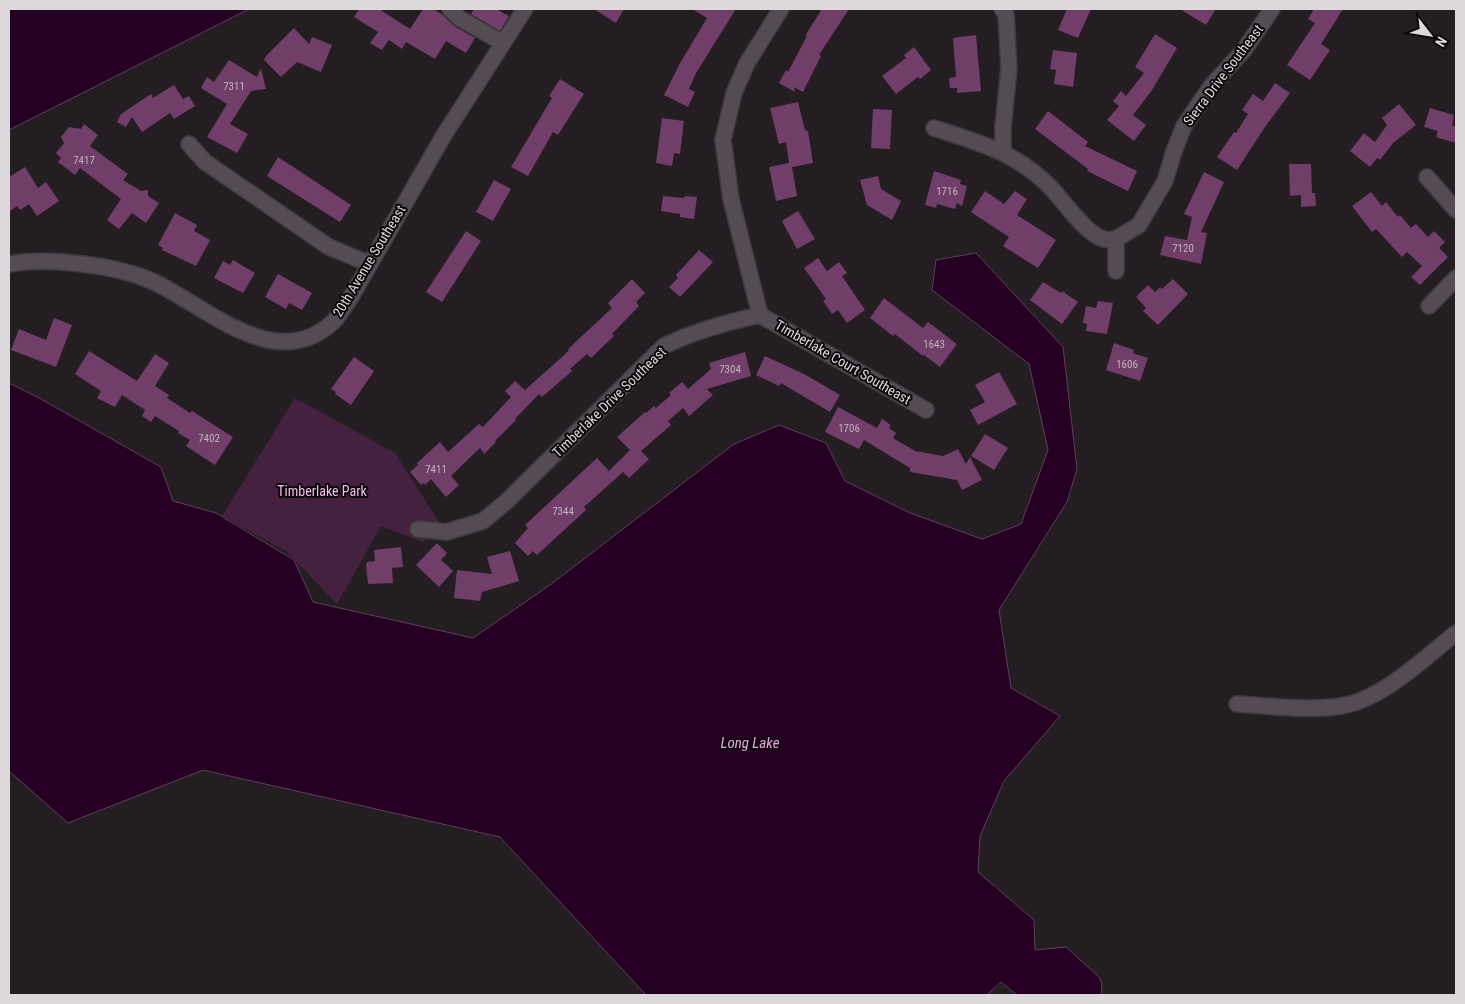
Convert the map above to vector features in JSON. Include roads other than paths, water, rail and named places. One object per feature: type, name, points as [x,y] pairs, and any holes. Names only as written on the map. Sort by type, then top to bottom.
[{"type":"street","points":[[450,9],[459,18],[503,43]]},
{"type":"street","name":"20th Avenue Southeast","points":[[9,264],[21,262],[86,264],[125,272],[154,282],[243,332],[280,342],[306,338],[334,321],[351,298],[444,135],[525,9]]},
{"type":"street","points":[[760,315],[731,199],[723,140],[734,93],[747,63],[782,9]]},
{"type":"street","points":[[1002,9],[1006,14],[1009,68],[1003,127],[1003,152]]},
{"type":"street","name":"Sierra Drive Southeast","points":[[1116,239],[1140,225],[1165,182],[1184,126],[1211,86],[1244,50],[1272,9]]},
{"type":"street","points":[[934,128],[1003,152],[1031,170],[1052,189],[1089,230],[1103,239],[1116,239],[1116,272]]},
{"type":"street","points":[[189,144],[205,162],[329,247],[370,264]]},
{"type":"street","points":[[1427,177],[1456,210]]},
{"type":"street","points":[[1429,306],[1456,278]]},
{"type":"street","name":"Timberlake Court Southeast","points":[[760,315],[926,410]]},
{"type":"street","name":"Timberlake Drive Southeast","points":[[418,529],[446,532],[484,521],[507,501],[664,346],[680,338],[737,320],[760,315]]},
{"type":"street","points":[[1237,704],[1311,709],[1349,704],[1364,699],[1392,683],[1456,633]]},
{"type":"water","points":[[9,9],[249,9],[9,130]]},
{"type":"water","name":"Long Lake","points":[[976,253],[1063,347],[1077,469],[1067,502],[999,610],[1011,688],[1060,716],[1004,781],[980,836],[978,872],[1034,920],[1035,950],[1066,947],[1100,978],[1102,986],[1101,995],[1017,995],[1001,982],[987,995],[646,995],[500,837],[203,770],[68,823],[9,771],[9,383],[161,467],[173,501],[216,513],[294,560],[313,602],[473,638],[550,585],[734,444],[779,425],[826,443],[845,481],[910,513],[982,539],[1021,524],[1048,450],[1029,364],[932,290],[936,260]]},
{"type":"park label","name":"Timberlake Park","points":[[322,491]]}]
